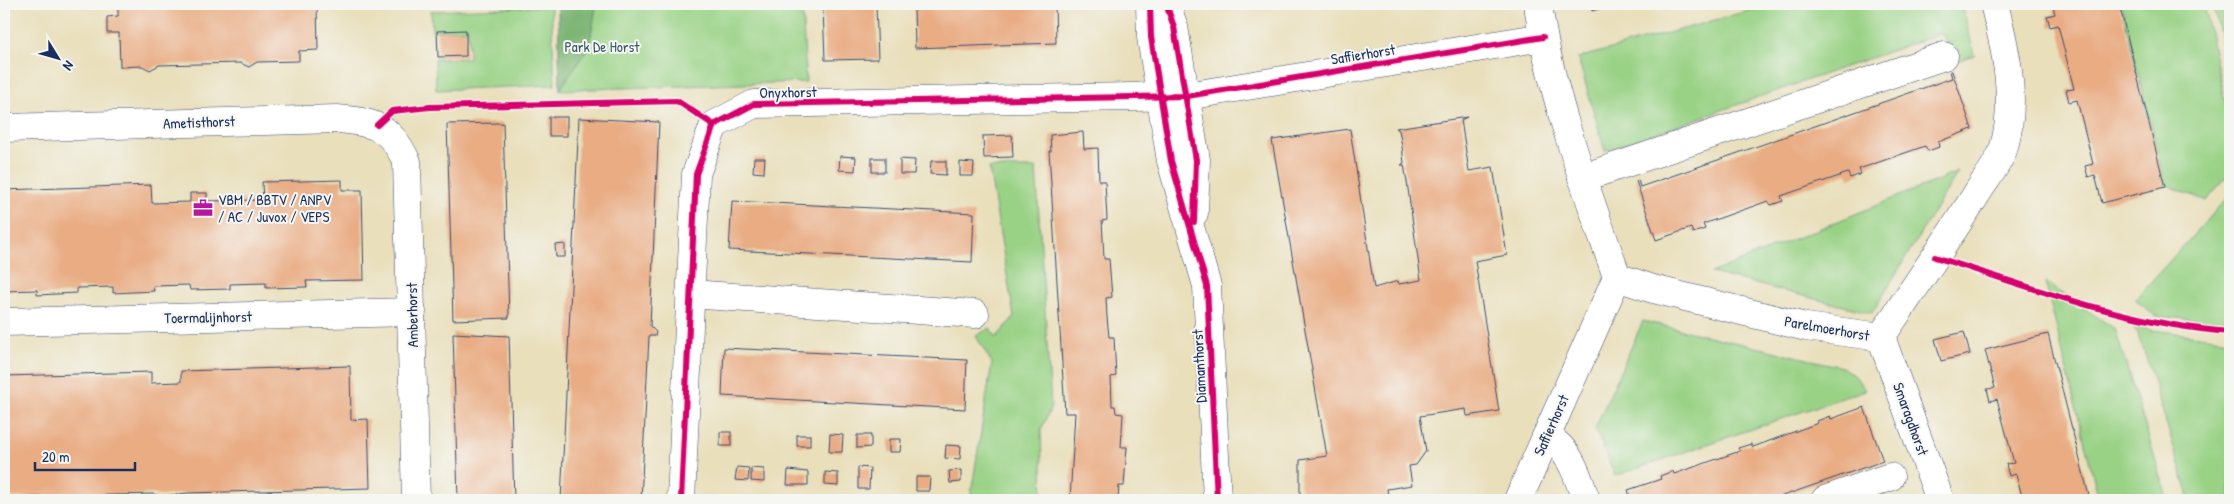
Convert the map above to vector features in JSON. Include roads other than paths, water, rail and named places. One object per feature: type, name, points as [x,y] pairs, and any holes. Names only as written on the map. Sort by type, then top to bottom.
[{"type":"street","name":"Diamanthorst","points":[[1150,4],[1151,37],[1196,160],[1193,232],[1207,286],[1217,500]]},
{"type":"street","name":"Diamanthorst","points":[[1166,4],[1174,27],[1174,97]]},
{"type":"street","points":[[1538,4],[1543,37],[1582,178],[1617,277]]},
{"type":"street","name":"Parelmoerhorst","points":[[1617,277],[1653,290],[1806,328],[1881,338],[1950,236],[2003,151],[2009,116],[2009,81],[2005,46],[1994,4]]},
{"type":"street","name":"Saffierhorst","points":[[1174,97],[1543,37]]},
{"type":"street","points":[[1582,178],[1944,56]]},
{"type":"street","name":"Onyxhorst","points":[[681,500],[696,174],[714,125],[754,104],[1174,97]]},
{"type":"street","name":"Ametisthorst","points":[[4,128],[336,118],[377,125],[390,134]]},
{"type":"street","name":"Amberhorst","points":[[390,134],[408,162],[416,500]]},
{"type":"street","name":"Saffierhorst","points":[[1518,500],[1617,277]]},
{"type":"street","points":[[690,294],[975,314]]},
{"type":"street","name":"Toermalijnhorst","points":[[4,322],[412,312]]},
{"type":"street","name":"Smaragdhorst","points":[[1881,338],[1940,500]]},
{"type":"street","points":[[1546,437],[1556,442],[1577,472],[1586,500]]},
{"type":"street","points":[[1825,500],[1890,477]]},
{"type":"place","name":"VBM / BBTV / ANPV / AC / Juvox / VEPS","points":[[203,208]]},
{"type":"park label","name":"Park De Horst","points":[[602,46]]}]
